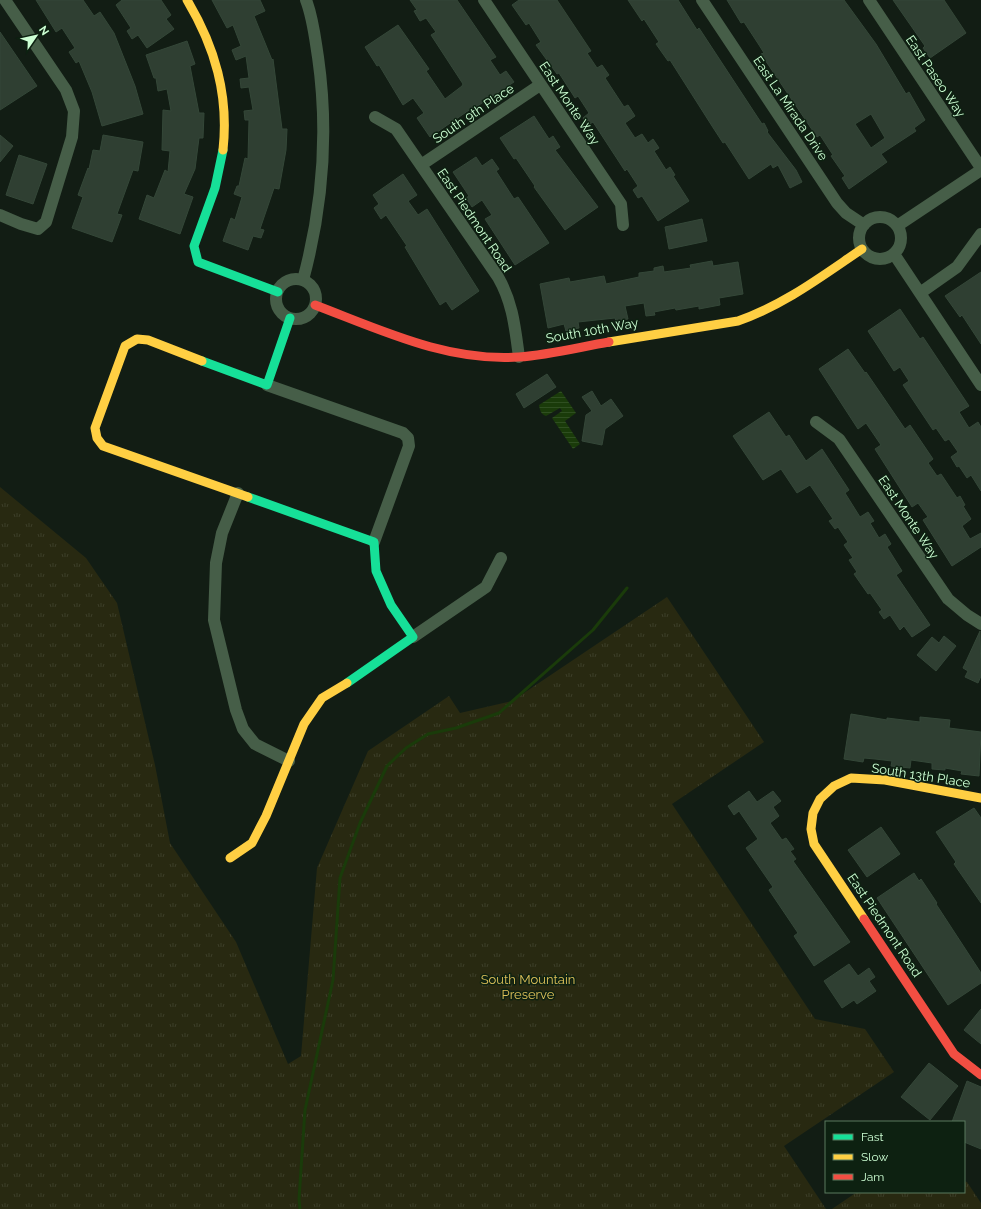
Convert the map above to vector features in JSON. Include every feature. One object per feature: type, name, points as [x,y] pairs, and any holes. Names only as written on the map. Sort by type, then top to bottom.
[{"type":"street","points":[[0,215],[38,229],[46,222],[72,137],[74,111],[66,90],[5,0]]},
{"type":"street","points":[[187,0],[199,18],[220,71],[226,113],[222,156],[217,181],[194,246],[195,256],[198,262],[278,292]]},
{"type":"street","points":[[303,280],[314,239],[324,145],[322,83],[311,12],[306,0]]},
{"type":"street","name":"East Monte Way","points":[[484,0],[621,204],[623,225]]},
{"type":"street","name":"East La Mirada Drive","points":[[702,0],[837,203],[846,214],[864,224]]},
{"type":"street","name":"East Paseo Way","points":[[869,0],[981,169]]},
{"type":"street","name":"South 9th Place","points":[[421,165],[540,85]]},
{"type":"street","name":"East Piedmont Road","points":[[375,117],[396,128],[498,277],[508,294],[514,318],[519,357]]},
{"type":"street","points":[[897,226],[981,169]]},
{"type":"street","points":[[880,217],[893,221],[897,226],[901,237],[900,243],[894,254],[883,259],[877,259],[866,254],[862,249],[859,239],[864,224],[874,218],[880,217]]},
{"type":"street","points":[[920,293],[957,267],[981,234]]},
{"type":"street","name":"South 10th Way","points":[[315,305],[408,341],[454,354],[519,357],[738,321],[759,315],[777,306],[862,249]]},
{"type":"street","points":[[894,254],[981,385]]},
{"type":"street","points":[[291,280],[303,280],[315,293],[315,305],[308,315],[296,319],[290,318],[280,310],[277,298],[278,292],[281,287],[291,280]]},
{"type":"street","points":[[267,385],[290,318]]},
{"type":"street","points":[[374,542],[103,446],[97,438],[95,428],[125,346],[137,339],[148,340],[267,385],[403,433],[408,438],[409,446],[374,542],[376,571],[391,605],[413,637]]},
{"type":"street","name":"East Monte Way","points":[[816,422],[839,439],[948,599],[967,615],[981,624]]},
{"type":"street","points":[[238,493],[222,533],[216,563],[214,620],[236,710],[243,729],[255,744],[289,761]]},
{"type":"street","points":[[230,858],[252,843],[266,816],[304,724],[322,698],[352,680],[486,587],[502,558]]},
{"type":"street","name":"South 13th Place","points":[[834,786],[851,778],[885,780],[981,798]]},
{"type":"street","name":"East Piedmont Road","points":[[834,786],[820,799],[813,813],[811,829],[814,844],[954,1054],[978,1073]]},
{"type":"green space","name":"South Mountain Preserve","points":[[0,487],[86,558],[117,603],[155,765],[170,843],[236,942],[288,1064],[301,1056],[317,868],[368,751],[449,696],[460,713],[512,701],[667,597],[764,742],[672,804],[815,1019],[865,1029],[894,1072],[784,1146],[826,1209],[0,1209]]},
{"type":"green space","points":[[965,1181],[967,1182],[981,1203],[981,1209],[832,1209],[856,1193],[965,1193]]},
{"type":"shaded area","points":[[561,391],[576,413],[565,421],[580,444],[573,449],[552,418],[562,411],[560,408],[546,416],[540,411],[539,407],[539,405]]},
{"type":"building","points":[[36,0],[83,0],[94,16],[100,12],[114,33],[135,86],[143,114],[102,126],[92,92],[79,61],[76,63],[69,52],[75,48],[62,28],[56,32]]},
{"type":"building","points":[[122,0],[161,0],[171,15],[166,19],[174,29],[147,48],[138,35],[132,39],[127,31],[131,28],[116,5]]},
{"type":"building","points":[[212,0],[260,0],[265,11],[254,16],[272,60],[273,59],[282,129],[287,129],[286,150],[279,189],[274,188],[260,229],[264,230],[261,238],[253,236],[248,250],[223,241],[231,218],[235,220],[242,197],[234,194],[237,186],[239,186],[245,158],[248,159],[249,120],[245,120],[244,111],[253,110],[249,87],[241,88],[240,79],[249,78],[246,56],[236,60],[232,50],[241,46],[233,25],[227,28]]},
{"type":"building","points":[[410,0],[457,0],[496,57],[490,60],[500,75],[506,71],[514,82],[476,107],[475,106],[430,137],[417,118],[424,113],[413,98],[403,105],[379,65],[377,66],[365,47],[398,25],[429,69],[426,71],[445,99],[462,86],[463,84],[431,35],[436,32],[426,18],[420,21],[414,11],[417,10]]},
{"type":"building","points":[[519,0],[557,0],[591,51],[587,53],[597,68],[602,65],[609,75],[605,78],[624,107],[628,105],[635,116],[625,123],[635,138],[642,134],[648,143],[653,139],[659,148],[654,151],[666,170],[670,167],[675,175],[673,176],[689,201],[658,221],[642,196],[638,198],[633,190],[638,186],[627,169],[625,171],[593,122],[588,125],[583,118],[589,113],[578,96],[575,98],[559,73],[557,74],[536,45],[541,42],[529,23],[526,25],[512,5]]},
{"type":"building","points":[[628,0],[678,0],[697,30],[699,28],[762,124],[764,123],[768,131],[767,132],[796,170],[802,182],[790,188],[778,165],[773,168],[771,164],[749,179],[725,142],[723,143],[670,60],[668,61],[656,44],[659,42],[644,19],[642,21]]},
{"type":"building","points":[[727,0],[844,0],[876,44],[906,94],[909,92],[925,120],[914,128],[916,131],[881,154],[887,162],[849,189],[842,178],[845,176],[831,156],[833,155],[820,135],[817,137],[761,54],[764,53],[744,22],[741,23]],"holes":[[[871,114],[885,138],[871,148],[855,124]]]},
{"type":"building","points":[[893,0],[944,0],[966,33],[930,58],[923,48],[925,46]]},
{"type":"building","points":[[0,32],[37,86],[0,110]]},
{"type":"building","points":[[187,41],[195,64],[190,66],[199,113],[204,113],[203,138],[199,138],[195,169],[184,194],[193,197],[180,234],[139,219],[147,195],[154,198],[165,170],[168,172],[170,151],[162,150],[163,110],[171,111],[167,89],[158,91],[156,78],[154,78],[146,55]]},
{"type":"building","points":[[534,116],[549,139],[553,136],[560,147],[555,150],[598,207],[565,230],[534,187],[535,186],[516,158],[514,159],[500,138]]},
{"type":"building","points":[[0,135],[13,146],[0,162]]},
{"type":"building","points":[[103,135],[143,142],[138,171],[133,170],[117,214],[122,215],[112,242],[72,228],[83,197],[78,195],[88,168],[89,169],[93,150],[100,151]]},
{"type":"building","points":[[19,155],[47,164],[33,204],[6,195]]},
{"type":"building","points":[[476,157],[482,166],[492,159],[499,169],[496,171],[514,199],[518,197],[549,243],[515,265],[485,219],[492,215],[482,200],[472,207],[466,198],[469,196],[453,172]]},
{"type":"building","points":[[403,174],[417,195],[408,201],[418,215],[427,209],[479,291],[452,310],[446,301],[440,305],[405,247],[407,246],[386,215],[381,219],[374,208],[379,204],[373,195]]},
{"type":"building","points":[[702,219],[707,241],[669,249],[665,227]]},
{"type":"building","points":[[712,261],[713,266],[738,262],[743,294],[719,298],[720,305],[699,309],[699,306],[676,310],[675,308],[654,312],[655,315],[646,316],[644,303],[625,306],[628,319],[616,321],[615,318],[578,322],[579,328],[566,331],[564,324],[548,328],[540,284],[569,278],[570,282],[604,276],[606,284],[639,277],[639,273],[654,271],[654,268],[663,266],[664,272],[691,268],[690,265]]},
{"type":"building","points":[[981,272],[981,344],[962,315],[960,317],[945,296]]},
{"type":"building","points":[[900,309],[920,339],[923,337],[969,406],[959,412],[969,428],[978,422],[981,427],[981,491],[971,475],[967,478],[959,466],[957,467],[951,457],[958,452],[949,439],[945,441],[936,428],[933,430],[903,385],[909,381],[900,367],[894,371],[868,331]]},
{"type":"building","points":[[848,349],[865,373],[866,372],[905,429],[910,425],[933,459],[928,463],[937,476],[941,474],[957,498],[960,496],[965,505],[963,506],[971,519],[962,526],[970,539],[981,533],[981,547],[952,566],[923,520],[928,517],[918,503],[912,507],[875,449],[881,445],[866,423],[858,429],[819,369]]},
{"type":"building","points":[[547,374],[556,387],[524,408],[516,394]]},
{"type":"building","points":[[592,391],[601,406],[611,399],[623,416],[605,429],[602,445],[582,441],[586,415],[592,411],[582,397]]},
{"type":"building","points":[[769,412],[786,437],[789,435],[806,461],[822,449],[849,490],[845,493],[860,517],[868,512],[874,521],[870,523],[879,538],[885,534],[891,544],[887,547],[902,571],[896,575],[930,625],[912,637],[904,626],[900,630],[890,615],[884,619],[879,612],[882,610],[870,593],[868,594],[854,574],[857,572],[849,560],[853,558],[844,545],[848,542],[838,527],[835,529],[829,521],[833,519],[810,485],[797,493],[781,469],[763,480],[733,436]]},
{"type":"building","points":[[980,631],[981,676],[978,683],[965,677],[968,671],[963,668]]},
{"type":"building","points":[[944,636],[956,646],[936,671],[917,655],[932,637],[939,643]]},
{"type":"building","points":[[851,714],[887,720],[887,718],[920,722],[920,717],[950,720],[949,728],[981,732],[979,776],[961,774],[962,771],[945,768],[945,770],[932,769],[932,763],[911,760],[910,768],[891,766],[892,761],[864,758],[863,762],[844,759]]},
{"type":"building","points":[[749,791],[757,802],[773,791],[781,801],[773,807],[779,816],[770,823],[782,840],[786,838],[794,849],[790,851],[796,859],[793,861],[850,942],[814,966],[794,936],[798,933],[769,890],[773,887],[746,848],[758,839],[739,811],[734,815],[728,806]]},
{"type":"building","points":[[974,808],[981,818],[981,903],[954,864],[956,862],[936,832]]},
{"type":"building","points":[[881,827],[900,854],[867,877],[848,850]]},
{"type":"building","points":[[914,873],[919,881],[921,879],[981,973],[981,983],[948,1005],[877,898]]},
{"type":"building","points":[[849,964],[858,976],[869,968],[875,977],[869,981],[876,991],[857,1004],[854,1000],[842,1008],[824,981]]},
{"type":"building","points":[[981,1009],[981,1044],[964,1030]]},
{"type":"building","points":[[929,1063],[958,1086],[930,1120],[901,1097]]},
{"type":"building","points":[[967,1081],[981,1087],[981,1149],[965,1142],[965,1121],[952,1121]]},
{"type":"waterway","points":[[300,1209],[299,1199],[305,1110],[333,980],[340,878],[360,823],[387,766],[406,748],[428,734],[456,728],[499,713],[593,630],[627,588]]},
{"type":"traffic: fast","points":[[223,150],[215,188],[194,246],[198,262],[278,292]]},
{"type":"traffic: fast","points":[[202,361],[267,385],[290,318]]},
{"type":"traffic: fast","points":[[248,497],[374,542],[376,571],[391,605],[413,637],[347,683]]},
{"type":"traffic: slow","points":[[187,0],[205,36],[218,72],[224,110],[223,150]]},
{"type":"traffic: slow","points":[[609,342],[738,321],[771,307],[787,298],[862,249]]},
{"type":"traffic: slow","points":[[202,361],[148,340],[137,339],[125,346],[95,428],[97,438],[103,446],[248,497]]},
{"type":"traffic: slow","points":[[230,858],[252,843],[266,816],[304,724],[322,698],[347,683]]},
{"type":"traffic: slow","points":[[864,919],[814,844],[811,829],[813,813],[820,799],[834,786],[851,778],[885,780],[981,798]]},
{"type":"traffic: jam","points":[[315,305],[390,334],[440,349],[466,354],[492,357],[519,357],[553,353],[609,342]]},
{"type":"traffic: jam","points":[[864,919],[954,1054],[981,1075]]}]
